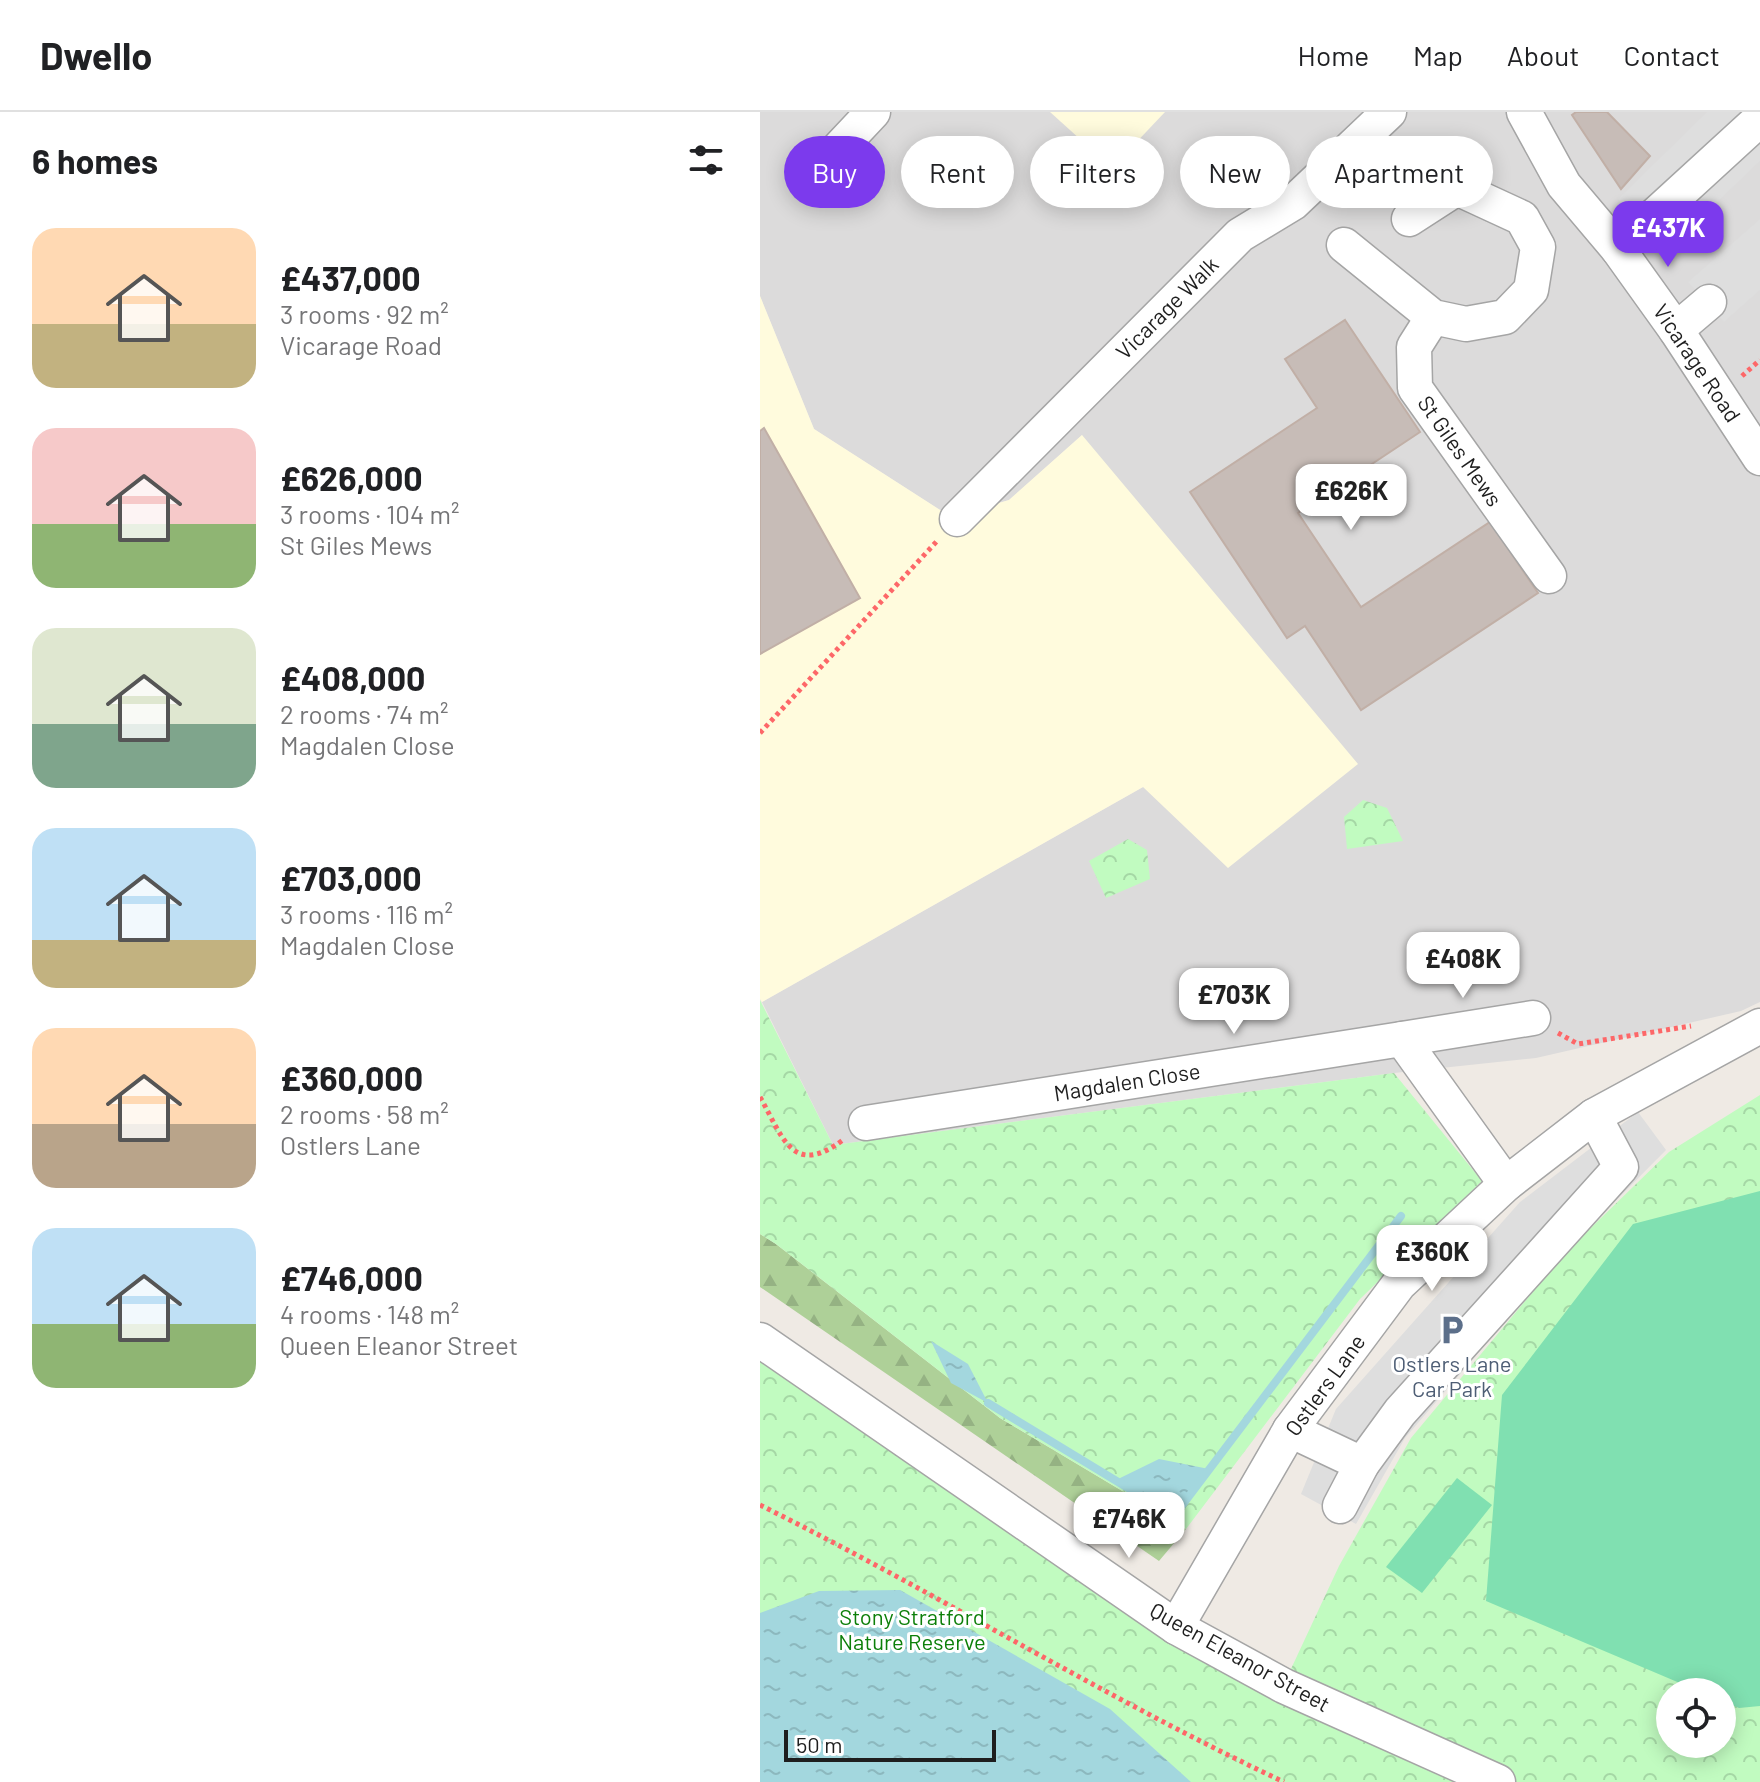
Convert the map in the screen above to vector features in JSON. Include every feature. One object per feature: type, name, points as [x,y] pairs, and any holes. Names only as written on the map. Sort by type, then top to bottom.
[{"type":"street","points":[[850,136],[873,112]]},
{"type":"street","name":"Vicarage Walk","points":[[957,519],[1240,235],[1293,203],[1389,112]]},
{"type":"street","name":"Vicarage Road","points":[[1524,112],[1564,185],[1618,249],[1676,330],[1760,458]]},
{"type":"street","points":[[1618,249],[1760,119]]},
{"type":"street","points":[[1522,218],[1564,185]]},
{"type":"street","points":[[1344,245],[1433,317],[1466,324],[1505,317],[1531,290],[1538,247],[1522,218],[1457,188],[1409,219]]},
{"type":"street","points":[[1676,330],[1709,302]]},
{"type":"street","name":"St Giles Mews","points":[[1433,317],[1414,347],[1415,388],[1549,576]]},
{"type":"street","name":"Magdalen Close","points":[[866,1123],[1533,1018]]},
{"type":"street","name":"Ostlers Lane","points":[[1176,1627],[1290,1430],[1399,1284],[1506,1184],[1594,1116],[1760,1026]]},
{"type":"street","points":[[1402,1039],[1506,1184]]},
{"type":"street","points":[[1340,1506],[1362,1464],[1400,1412],[1621,1167],[1594,1116]]},
{"type":"street","name":"Queen Eleanor Street","points":[[760,1340],[1176,1627],[1284,1686],[1498,1782]]},
{"type":"street","points":[[1290,1430],[1362,1464]]},
{"type":"path","points":[[760,733],[957,519]]},
{"type":"path","points":[[1533,1018],[1578,1044],[1705,1024]]},
{"type":"path","points":[[760,1097],[790,1148],[804,1155],[824,1155],[866,1123]]},
{"type":"path","points":[[760,1505],[840,1544],[1185,1735],[1284,1782]]},
{"type":"shaded area","points":[[760,112],[1760,112],[1760,1002],[1741,1011],[1536,1058],[1394,1073],[833,1145],[762,1002],[1143,787],[1082,435],[1009,500],[951,517],[814,429],[760,296]]},
{"type":"shaded area","points":[[1050,112],[1165,112],[1142,136],[1077,136]]},
{"type":"shaded area","points":[[1707,112],[1760,112],[1760,161],[1662,255],[1618,199]]},
{"type":"shaded area","points":[[1760,219],[1760,290],[1724,322],[1688,282]]},
{"type":"shaded area","points":[[760,296],[814,429],[951,517],[1009,500],[1082,435],[1358,764],[1228,868],[1143,787],[762,1002]]},
{"type":"shaded area","name":"Ostlers Lane Car Park","points":[[1638,1112],[1666,1150],[1566,1251],[1405,1438],[1356,1524],[1301,1494],[1336,1409],[1520,1202]]},
{"type":"green space","points":[[1363,800],[1387,808],[1403,841],[1347,849],[1344,817]]},
{"type":"green space","points":[[1128,839],[1147,850],[1150,879],[1106,898],[1089,861]]},
{"type":"green space","points":[[760,1000],[833,1145],[1394,1073],[1482,1181],[1360,1299],[1186,1529],[1000,1418],[760,1234]]},
{"type":"green space","name":"Stony Stratford Nature Reserve","points":[[1760,1095],[1760,1782],[760,1782],[760,1340],[1283,1686],[1339,1566],[1411,1438],[1566,1252],[1669,1152]]},
{"type":"green space","points":[[1760,1191],[1760,1706],[1736,1707],[1736,1678],[1668,1678],[1486,1601],[1502,1395],[1633,1224]]},
{"type":"green space","points":[[760,1234],[1000,1418],[1186,1529],[1159,1561],[760,1287]]},
{"type":"green space","points":[[1457,1478],[1492,1505],[1422,1593],[1386,1567]]},
{"type":"water","points":[[931,1341],[968,1364],[988,1403],[951,1383]]},
{"type":"water","points":[[1159,1459],[1209,1469],[1174,1516],[1116,1480]]},
{"type":"water","points":[[900,1590],[1110,1709],[1191,1782],[760,1782],[760,1613],[819,1591]]},
{"type":"building","points":[[1576,112],[1607,112],[1650,156],[1621,189],[1572,115]]},
{"type":"building","points":[[1345,320],[1420,432],[1298,513],[1361,607],[1490,522],[1538,593],[1361,710],[1305,626],[1287,638],[1190,492],[1317,408],[1285,359]]},
{"type":"building","points":[[764,428],[860,598],[760,654],[760,431]]},
{"type":"waterway","points":[[1171,1514],[1174,1516],[1401,1216]]},
{"type":"waterway","points":[[988,1403],[1156,1505]]},
{"type":"place","name":"Ostlers Lane Car Park","points":[[1452,1330]]}]
